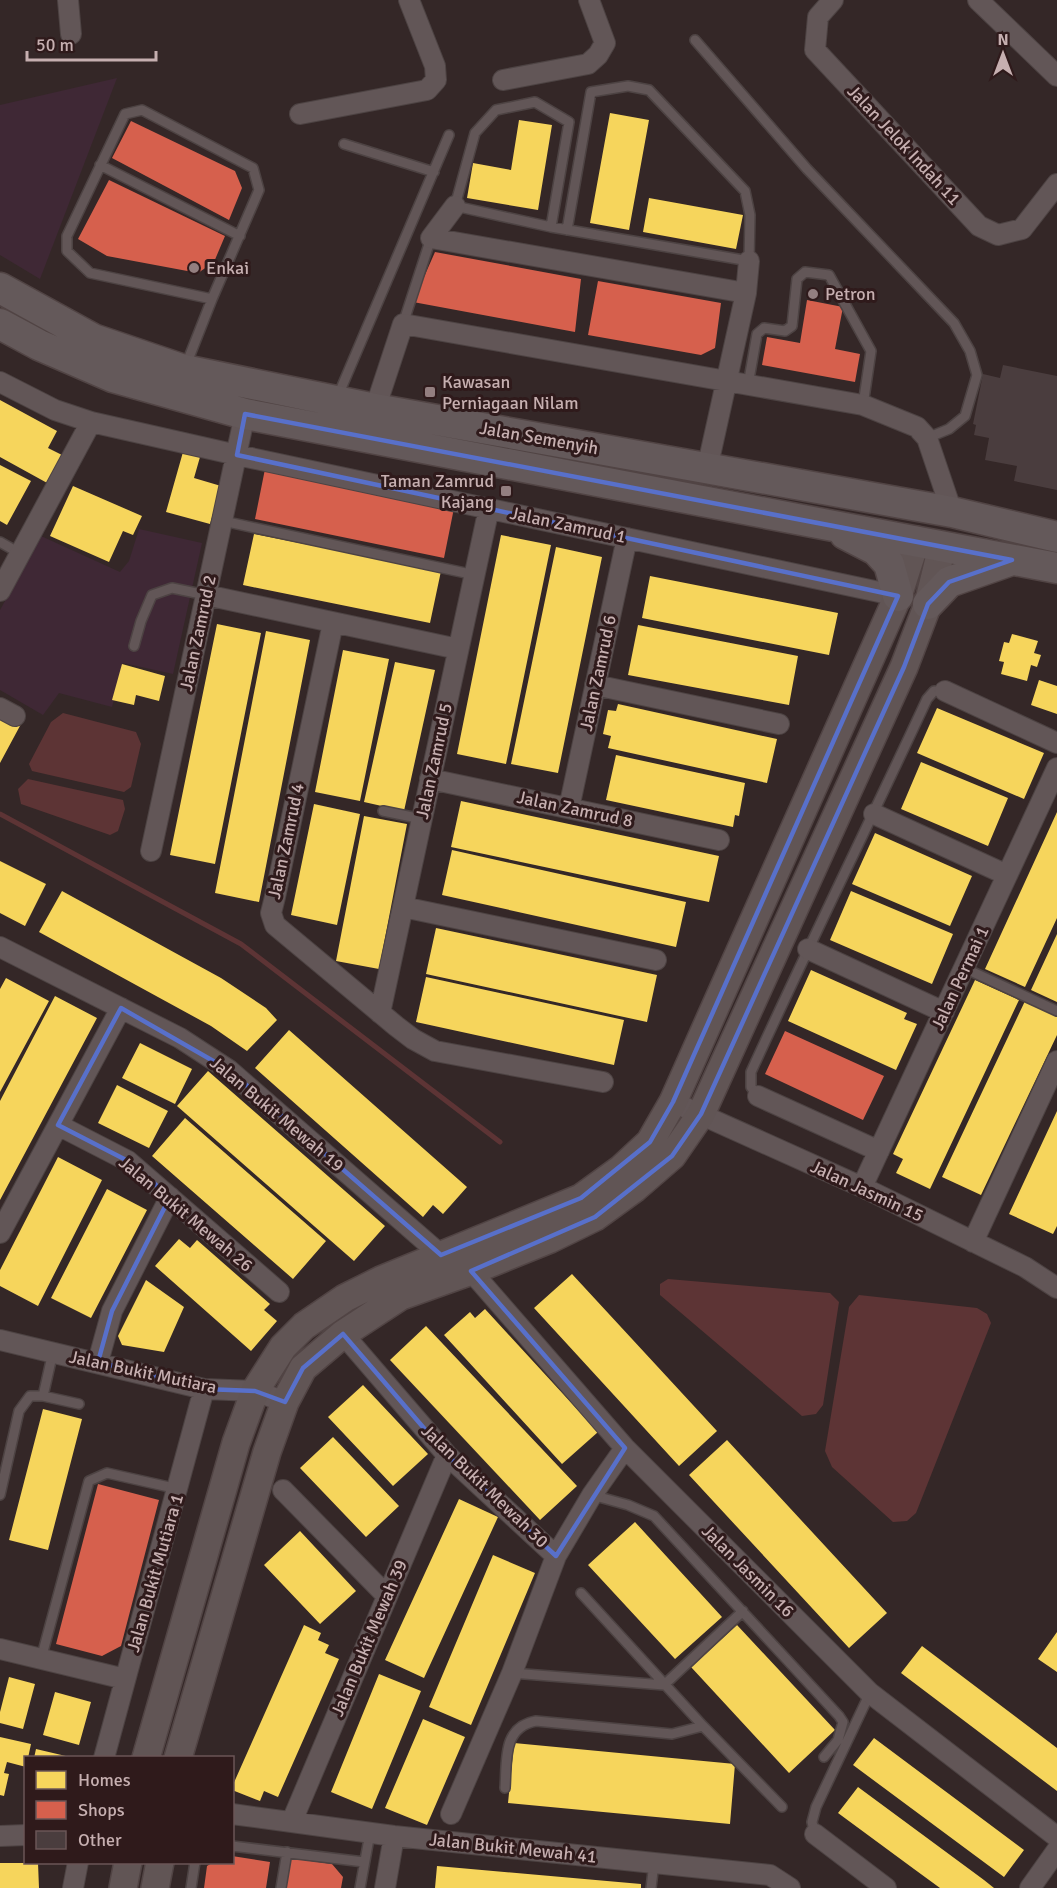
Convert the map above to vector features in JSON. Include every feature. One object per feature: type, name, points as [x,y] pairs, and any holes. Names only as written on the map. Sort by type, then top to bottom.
[{"type":"main road","name":"Jalan Semenyih","points":[[0,288],[93,339],[184,370],[375,409],[756,478],[799,497],[891,513],[919,523],[936,533],[1012,560],[1057,568]]},
{"type":"main road","name":"Jalan Semenyih","points":[[0,324],[39,345],[113,377],[245,414],[823,524],[936,533],[1057,537]]},
{"type":"main road","points":[[823,524],[876,550],[889,564],[898,596]]},
{"type":"main road","points":[[936,533],[940,528],[952,526],[1026,541],[1057,542]]},
{"type":"main road","points":[[928,603],[949,582],[1012,560]]},
{"type":"street","points":[[68,0],[71,34]]},
{"type":"street","points":[[300,114],[427,90],[436,80],[435,66],[409,0]]},
{"type":"street","points":[[502,80],[588,64],[598,55],[605,43],[589,0]]},
{"type":"street","name":"Jalan Jelok Indah 11","points":[[833,0],[818,17],[815,50],[979,226],[998,235],[1022,229],[1057,184]]},
{"type":"street","points":[[978,0],[1057,76]]},
{"type":"street","points":[[454,206],[431,238],[746,293]]},
{"type":"street","points":[[707,469],[746,293],[749,261]]},
{"type":"street","points":[[179,1756],[267,1452],[285,1402],[303,1368],[343,1334],[401,1296],[550,1239],[595,1217],[635,1188],[672,1156],[700,1114],[904,667],[928,603],[936,533],[927,438],[917,427],[863,405],[403,324],[375,409]]},
{"type":"street","name":"Jalan Zamrud 1","points":[[0,382],[55,410],[92,422],[898,596]]},
{"type":"street","name":"Jalan Zamrud 2","points":[[151,851],[245,414]]},
{"type":"street","points":[[0,591],[92,422]]},
{"type":"street","name":"Jalan Zamrud 5","points":[[380,1013],[489,508]]},
{"type":"street","points":[[147,1756],[236,1443],[255,1391],[283,1347],[304,1326],[345,1298],[381,1280],[581,1198],[621,1169],[650,1142],[673,1102],[898,596],[936,533]]},
{"type":"street","name":"Jalan Zamrud 6","points":[[569,808],[627,538]]},
{"type":"street","points":[[207,595],[458,649]]},
{"type":"street","name":"Jalan Zamrud 4","points":[[333,623],[272,913],[275,925],[413,1039],[435,1051],[603,1082]]},
{"type":"street","points":[[595,685],[779,724]]},
{"type":"street","points":[[945,692],[1057,743]]},
{"type":"street","name":"Jalan Zamrud 8","points":[[430,778],[719,840]]},
{"type":"street","name":"Jalan Permai 1","points":[[862,1187],[1055,778]]},
{"type":"street","points":[[874,813],[1008,875]]},
{"type":"street","points":[[403,907],[657,960]]},
{"type":"street","name":"Jalan Bukit Mewah 19","points":[[0,948],[180,1038],[229,1070],[441,1255]]},
{"type":"street","points":[[808,949],[944,1012]]},
{"type":"street","points":[[0,1233],[121,1008]]},
{"type":"street","points":[[973,1242],[1057,1061]]},
{"type":"street","points":[[758,1095],[879,1151]]},
{"type":"street","name":"Jalan Jasmin 15","points":[[673,1102],[862,1187],[1025,1267],[1057,1288]]},
{"type":"street","name":"Jalan Bukit Mewah 26","points":[[58,1125],[128,1161],[279,1292]]},
{"type":"street","points":[[98,1362],[112,1311],[170,1197]]},
{"type":"street","name":"Jalan Jasmin 16","points":[[471,1271],[625,1448],[870,1693],[1057,1838]]},
{"type":"street","name":"Jalan Bukit Mewah 30","points":[[343,1334],[447,1455],[556,1556]]},
{"type":"street","name":"Jalan Bukit Mutiara","points":[[0,1340],[204,1389],[255,1391],[285,1402]]},
{"type":"street","name":"Jalan Bukit Mutiara 1","points":[[105,1756],[204,1389]]},
{"type":"street","name":"Jalan Bukit Mewah 41","points":[[451,1814],[512,1673],[556,1556],[592,1495],[625,1448]]},
{"type":"street","name":"Jalan Bukit Mewah 39","points":[[292,1821],[447,1455]]},
{"type":"street","points":[[283,1490],[387,1596]]},
{"type":"street","points":[[0,1649],[125,1679]]},
{"type":"street","name":"Jalan Bukit Mewah 41","points":[[234,1814],[394,1836],[770,1875],[790,1888]]},
{"type":"street","points":[[815,1834],[886,1888]]},
{"type":"street","points":[[0,1836],[24,1835]]},
{"type":"street","points":[[385,1888],[394,1836]]},
{"type":"street","points":[[1030,1888],[1057,1850]]},
{"type":"street","points":[[73,1888],[78,1864]]},
{"type":"street","points":[[123,1888],[128,1864]]},
{"type":"street","points":[[155,1888],[160,1864]]},
{"type":"lane","points":[[694,40],[807,169],[954,323],[970,351],[977,375],[965,416],[949,429],[927,438]]},
{"type":"lane","points":[[551,227],[569,122],[536,102],[496,110],[475,133],[454,206],[551,227],[567,230],[749,261],[750,215],[745,191],[649,90],[628,86],[591,92],[567,230]]},
{"type":"lane","points":[[184,370],[259,190],[253,168],[142,110],[125,114],[68,236],[67,251],[90,273],[212,299]]},
{"type":"lane","points":[[336,400],[448,135]]},
{"type":"lane","points":[[344,144],[434,172]]},
{"type":"lane","points":[[562,163],[578,165]]},
{"type":"lane","points":[[100,165],[240,236]]},
{"type":"lane","points":[[403,324],[431,238]]},
{"type":"lane","points":[[748,385],[758,334],[764,328],[785,331],[792,326],[797,279],[805,272],[829,275],[871,351],[863,405]]},
{"type":"lane","points":[[222,521],[475,575]]},
{"type":"lane","points":[[0,542],[21,554]]},
{"type":"lane","points":[[134,646],[152,595],[172,588],[207,595]]},
{"type":"lane","points":[[758,1095],[751,1087],[751,1072],[808,949],[927,699],[934,691],[945,692]]},
{"type":"lane","points":[[383,811],[422,819]]},
{"type":"lane","points":[[964,968],[1057,1011]]},
{"type":"lane","points":[[43,1396],[53,1352]]},
{"type":"lane","points":[[0,1495],[19,1410],[30,1396],[43,1396],[79,1404]]},
{"type":"lane","points":[[41,1659],[90,1481],[107,1473],[178,1489]]},
{"type":"lane","points":[[592,1495],[628,1505],[654,1516],[843,1722],[838,1740],[824,1757]]},
{"type":"lane","points":[[581,1593],[664,1685],[782,1807]]},
{"type":"lane","points":[[512,1673],[664,1685],[743,1611]]},
{"type":"lane","points":[[815,1834],[812,1822],[816,1808],[870,1693]]},
{"type":"lane","points":[[505,1788],[508,1746],[518,1728],[526,1723],[536,1721],[672,1734],[703,1726]]},
{"type":"lane","points":[[360,1888],[370,1833]]},
{"type":"lane","points":[[234,1846],[364,1862]]},
{"type":"lane","points":[[282,1888],[287,1852]]},
{"type":"lane","points":[[651,1888],[654,1863]]},
{"type":"lane","points":[[191,1888],[195,1864]]},
{"type":"highlighted area","points":[[245,414],[1012,560],[949,582],[928,604],[904,667],[701,1114],[672,1156],[595,1217],[471,1271],[625,1448],[556,1556],[447,1455],[343,1334],[303,1368],[285,1402],[255,1391],[204,1389],[98,1362],[112,1311],[170,1197],[128,1161],[58,1125],[121,1008],[229,1070],[441,1255],[581,1198],[650,1142],[673,1102],[898,596],[237,455]]},
{"type":"shaded area","points":[[117,78],[40,279],[0,255],[0,105]]},
{"type":"shaded area","points":[[139,529],[202,543],[173,674],[123,663],[112,707],[59,693],[43,715],[0,690],[0,610],[41,536],[120,572],[129,561]]},
{"type":"shaded area","points":[[63,713],[136,732],[141,744],[131,787],[124,792],[32,771],[29,764],[51,722]]},
{"type":"shaded area","points":[[28,779],[123,800],[125,809],[118,831],[110,835],[21,804],[18,789]]},
{"type":"shaded area","points":[[668,1279],[830,1293],[839,1302],[823,1405],[816,1414],[802,1416],[660,1295],[660,1284]]},
{"type":"shaded area","points":[[859,1295],[977,1308],[987,1314],[991,1323],[916,1513],[907,1521],[893,1522],[832,1467],[825,1451],[849,1307]]},
{"type":"building: Homes","points":[[610,113],[649,120],[629,230],[590,223]]},
{"type":"building: Homes","points":[[519,120],[552,125],[538,210],[467,198],[473,163],[511,170]]},
{"type":"building: Homes","points":[[649,198],[743,215],[736,249],[643,232]]},
{"type":"building: Homes","points":[[0,400],[57,431],[48,448],[64,456],[49,484],[0,457]]},
{"type":"building: Homes","points":[[183,452],[200,457],[194,478],[221,486],[210,524],[166,512]]},
{"type":"building: Homes","points":[[0,465],[31,481],[7,525],[0,521]]},
{"type":"building: Homes","points":[[73,486],[142,516],[133,535],[123,531],[109,562],[50,536]]},
{"type":"building: Homes","points":[[254,534],[441,571],[430,623],[243,585]]},
{"type":"building: Homes","points":[[501,535],[551,545],[506,764],[457,754]]},
{"type":"building: Homes","points":[[556,547],[602,557],[558,773],[511,764]]},
{"type":"building: Homes","points":[[650,576],[838,613],[829,655],[642,618]]},
{"type":"building: Homes","points":[[217,624],[261,633],[215,864],[170,855]]},
{"type":"building: Homes","points":[[638,625],[798,656],[789,705],[628,675]]},
{"type":"building: Homes","points":[[266,631],[310,640],[259,902],[215,893]]},
{"type":"building: Homes","points":[[1012,634],[1038,641],[1034,653],[1041,655],[1037,667],[1031,665],[1027,681],[1001,674],[1004,662],[999,661],[1004,642],[1009,643]]},
{"type":"building: Homes","points":[[343,650],[389,659],[360,801],[315,792]]},
{"type":"building: Homes","points":[[395,662],[435,670],[404,811],[364,802]]},
{"type":"building: Homes","points":[[122,664],[165,676],[159,701],[136,695],[134,705],[112,700]]},
{"type":"building: Homes","points":[[1039,680],[1057,686],[1057,714],[1031,705]]},
{"type":"building: Homes","points":[[618,704],[777,739],[767,783],[608,748],[611,736],[603,734],[608,710],[616,711]]},
{"type":"building: Homes","points":[[937,708],[1044,753],[1024,799],[917,753]]},
{"type":"building: Homes","points":[[0,714],[21,724],[0,763]]},
{"type":"building: Homes","points":[[616,755],[745,783],[739,816],[735,815],[733,827],[606,800]]},
{"type":"building: Homes","points":[[921,762],[1008,798],[988,846],[901,809]]},
{"type":"building: Homes","points":[[461,801],[719,856],[709,902],[451,847]]},
{"type":"building: Homes","points":[[314,804],[360,814],[337,925],[291,915]]},
{"type":"building: Homes","points":[[1057,812],[1057,918],[1025,987],[985,969]]},
{"type":"building: Homes","points":[[364,816],[407,824],[379,969],[336,961]]},
{"type":"building: Homes","points":[[875,833],[972,876],[950,926],[852,884]]},
{"type":"building: Homes","points":[[452,850],[686,902],[676,947],[442,895]]},
{"type":"building: Homes","points":[[0,861],[46,884],[25,926],[0,913]]},
{"type":"building: Homes","points":[[62,891],[221,978],[266,1008],[277,1020],[247,1051],[211,1026],[39,932]]},
{"type":"building: Homes","points":[[851,891],[953,934],[932,984],[830,940]]},
{"type":"building: Homes","points":[[436,928],[657,975],[647,1022],[426,974]]},
{"type":"building: Homes","points":[[1057,934],[1057,1002],[1031,990]]},
{"type":"building: Homes","points":[[811,970],[907,1013],[904,1019],[917,1024],[896,1070],[788,1021]]},
{"type":"building: Homes","points":[[426,977],[624,1020],[614,1065],[416,1022]]},
{"type":"building: Homes","points":[[6,978],[49,1001],[0,1092],[0,989]]},
{"type":"building: Homes","points":[[975,980],[1019,1000],[930,1189],[896,1173],[903,1159],[893,1154]]},
{"type":"building: Homes","points":[[55,996],[97,1018],[0,1200],[0,1101]]},
{"type":"building: Homes","points":[[1025,1001],[1057,1016],[1057,1035],[981,1195],[942,1177]]},
{"type":"building: Homes","points":[[289,1030],[467,1187],[443,1214],[433,1205],[423,1217],[255,1068]]},
{"type":"building: Homes","points":[[140,1043],[192,1069],[175,1104],[122,1078]]},
{"type":"building: Homes","points":[[208,1071],[385,1226],[354,1261],[177,1106]]},
{"type":"building: Homes","points":[[117,1085],[168,1111],[149,1148],[98,1123]]},
{"type":"building: Homes","points":[[1057,1111],[1057,1226],[1053,1234],[1009,1214]]},
{"type":"building: Homes","points":[[185,1118],[326,1241],[293,1279],[152,1156]]},
{"type":"building: Homes","points":[[58,1157],[102,1180],[38,1306],[0,1286],[0,1270]]},
{"type":"building: Homes","points":[[107,1189],[147,1210],[91,1318],[51,1298]]},
{"type":"building: Homes","points":[[179,1239],[190,1248],[197,1240],[270,1304],[264,1310],[277,1321],[251,1351],[155,1266]]},
{"type":"building: Homes","points":[[572,1274],[717,1431],[679,1466],[534,1308]]},
{"type":"building: Homes","points":[[146,1280],[184,1307],[164,1352],[122,1345],[118,1336]]},
{"type":"building: Homes","points":[[485,1309],[598,1432],[562,1464],[444,1335],[470,1312],[475,1318]]},
{"type":"building: Homes","points":[[426,1326],[577,1486],[540,1520],[390,1360]]},
{"type":"building: Homes","points":[[363,1385],[428,1454],[393,1486],[328,1417]]},
{"type":"building: Homes","points":[[43,1409],[82,1419],[48,1550],[9,1540]]},
{"type":"building: Homes","points":[[333,1437],[399,1506],[366,1537],[300,1468]]},
{"type":"building: Homes","points":[[727,1440],[887,1613],[849,1648],[689,1475]]},
{"type":"building: Homes","points":[[459,1499],[498,1517],[424,1678],[385,1660]]},
{"type":"building: Homes","points":[[635,1522],[722,1617],[675,1659],[588,1565]]},
{"type":"building: Homes","points":[[300,1531],[356,1591],[320,1624],[264,1565]]},
{"type":"building: Homes","points":[[493,1555],[535,1573],[471,1725],[429,1707]]},
{"type":"building: Homes","points":[[304,1625],[321,1633],[318,1640],[329,1645],[325,1653],[339,1659],[278,1797],[264,1791],[260,1801],[234,1791],[234,1782]]},
{"type":"building: Homes","points":[[737,1625],[835,1730],[789,1773],[691,1667]]},
{"type":"building: Homes","points":[[1057,1632],[1057,1672],[1038,1659]]},
{"type":"building: Homes","points":[[922,1646],[1057,1748],[1057,1791],[901,1673]]},
{"type":"building: Homes","points":[[379,1674],[421,1691],[372,1809],[331,1792]]},
{"type":"building: Homes","points":[[9,1677],[35,1684],[23,1729],[0,1723],[0,1712]]},
{"type":"building: Homes","points":[[55,1692],[91,1702],[79,1745],[43,1735]]},
{"type":"building: Homes","points":[[423,1719],[465,1737],[427,1825],[385,1808]]},
{"type":"building: Homes","points":[[0,1737],[31,1744],[28,1756],[24,1756],[24,1766],[7,1762],[4,1773],[9,1774],[4,1796],[0,1795]]},
{"type":"building: Homes","points":[[874,1738],[1024,1850],[1004,1877],[853,1765]]},
{"type":"building: Homes","points":[[514,1743],[735,1764],[730,1824],[508,1803]]},
{"type":"building: Homes","points":[[36,1749],[66,1756],[34,1756]]},
{"type":"building: Homes","points":[[858,1787],[994,1888],[940,1888],[838,1813]]},
{"type":"building: Homes","points":[[0,1863],[38,1864],[39,1888],[0,1888]]},
{"type":"building: Homes","points":[[437,1866],[641,1884],[641,1888],[435,1888]]},
{"type":"building: Shops","points":[[131,121],[235,171],[242,188],[229,220],[112,158]]},
{"type":"building: Shops","points":[[109,180],[225,236],[214,262],[198,273],[107,256],[78,239]]},
{"type":"building: Shops","points":[[435,252],[581,279],[575,332],[413,302]]},
{"type":"building: Shops","points":[[598,281],[721,303],[715,348],[701,355],[588,335]]},
{"type":"building: Shops","points":[[807,300],[843,307],[835,349],[860,354],[855,382],[762,365],[767,337],[800,343]]},
{"type":"building: Shops","points":[[265,469],[454,508],[444,558],[255,519]]},
{"type":"building: Shops","points":[[785,1031],[884,1076],[863,1120],[765,1074]]},
{"type":"building: Shops","points":[[98,1484],[159,1500],[121,1646],[102,1656],[56,1644]]},
{"type":"building: Shops","points":[[234,1856],[270,1862],[266,1888],[204,1888],[207,1866],[234,1864]]},
{"type":"building: Shops","points":[[289,1858],[332,1864],[343,1877],[341,1888],[284,1888]]},
{"type":"building: Other","points":[[1003,365],[1057,376],[1057,490],[1014,481],[1017,466],[985,460],[989,438],[974,435],[976,425],[973,424],[983,374],[1000,378]]},
{"type":"waterway","points":[[0,814],[241,944],[500,1142]]},
{"type":"place","name":"Enkai","points":[[194,268]]},
{"type":"place","name":"Petron","points":[[813,294]]},
{"type":"place","name":"Kawasan Perniagaan Nilam","points":[[430,392]]},
{"type":"place","name":"Taman Zamrud Kajang","points":[[506,491]]}]
